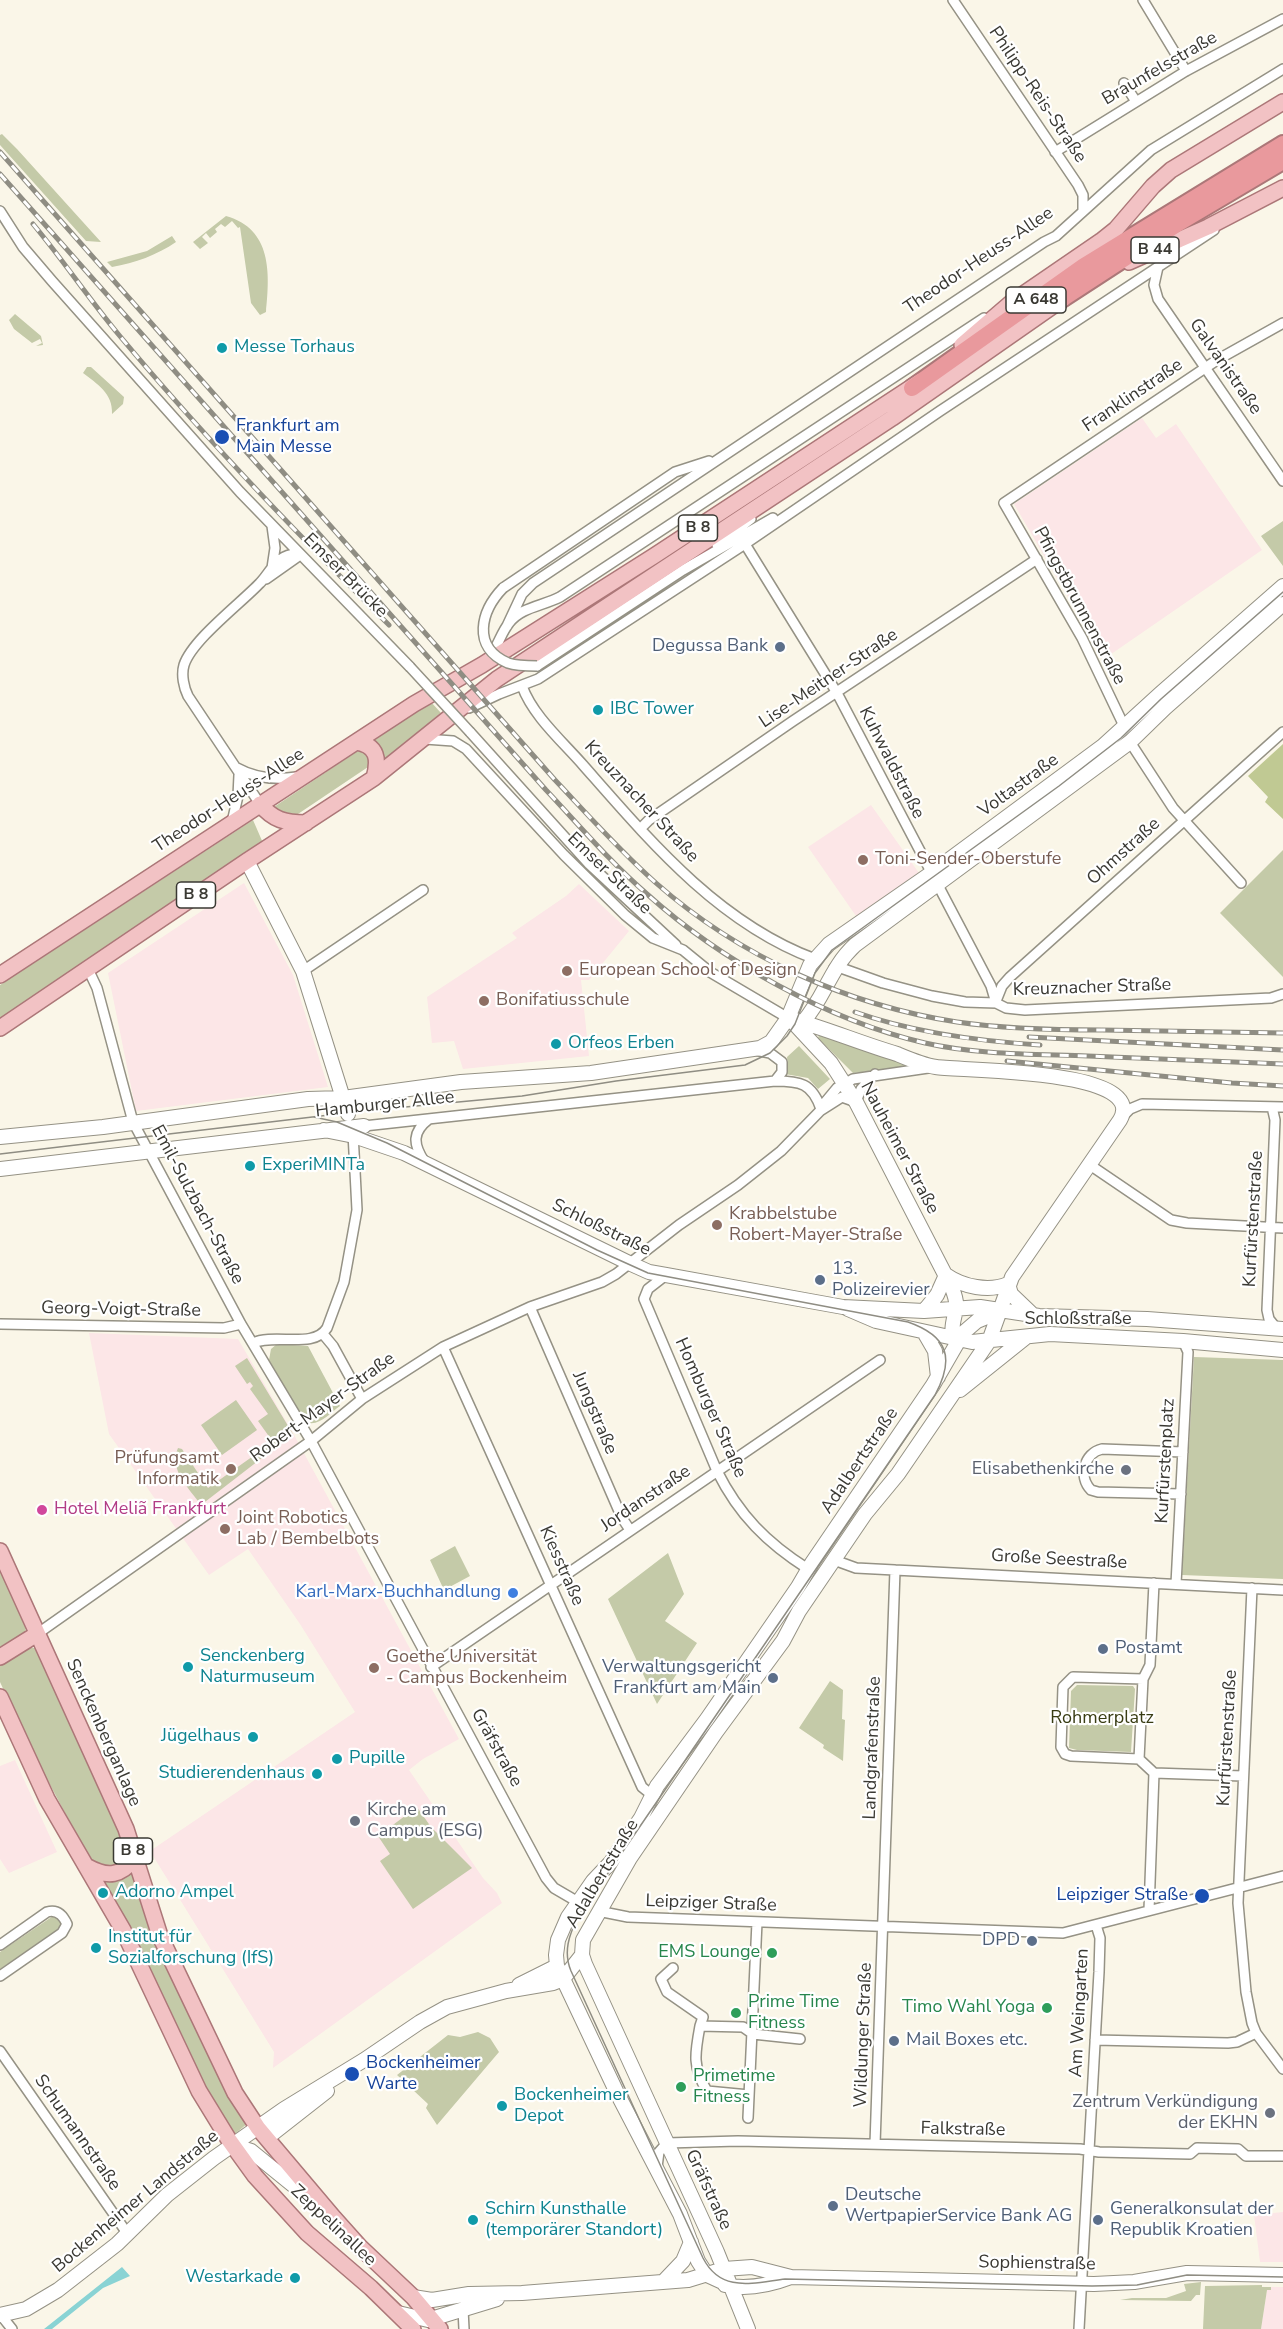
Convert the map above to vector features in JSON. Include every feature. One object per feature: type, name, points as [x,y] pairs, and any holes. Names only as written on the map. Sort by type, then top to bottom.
[{"type":"highway","name":"Theodor-Heuss-Allee","points":[[912,388],[1084,267],[1283,144]]},
{"type":"highway","name":"Theodor-Heuss-Allee","points":[[1054,304],[1180,222],[1283,161]]},
{"type":"main road","name":"Theodor-Heuss-Allee","points":[[0,975],[414,704],[482,665],[654,556],[912,388],[1012,302],[1101,242],[1116,229],[1153,186],[1172,170],[1283,102]]},
{"type":"main road","name":"Theodor-Heuss-Allee","points":[[1258,202],[1283,188]]},
{"type":"main road","name":"B 44","points":[[1054,304],[1141,256],[1258,202]]},
{"type":"main road","name":"Theodor-Heuss-Allee","points":[[0,1028],[374,778],[497,679],[846,448],[1054,304]]},
{"type":"main road","points":[[356,742],[368,745],[376,754],[377,765],[374,778]]},
{"type":"main road","points":[[260,804],[270,815],[280,821],[306,823]]},
{"type":"main road","name":"Senckenberganlage","points":[[0,1551],[115,1804],[160,1936],[222,2070],[262,2133]]},
{"type":"main road","name":"Robert-Mayer-Straße","points":[[0,1657],[38,1635]]},
{"type":"main road","name":"B 8","points":[[0,1697],[47,1799],[131,1944],[199,2091],[232,2145]]},
{"type":"main road","points":[[88,1867],[103,1875],[114,1875],[126,1868],[135,1858]]},
{"type":"main road","name":"Zeppelinallee","points":[[262,2133],[360,2247],[413,2297],[427,2323]]},
{"type":"main road","name":"Zeppelinallee","points":[[232,2145],[267,2190],[307,2233],[398,2313],[427,2323]]},
{"type":"street","name":"Philipp-Reis-Straße","points":[[954,0],[1083,195],[1083,212]]},
{"type":"street","points":[[1143,0],[1186,71]]},
{"type":"street","name":"Braunfelsstraße","points":[[1055,152],[1135,100],[1283,19]]},
{"type":"street","name":"Theodor-Heuss-Allee","points":[[482,665],[498,645],[522,594],[534,583],[1056,236],[1151,150],[1283,69]]},
{"type":"street","points":[[1124,83],[1135,100]]},
{"type":"street","name":"Theodor-Heuss-Allee","points":[[446,720],[499,693],[538,679],[1258,202]]},
{"type":"street","name":"Emser Brücke","points":[[0,211],[23,247],[52,281],[272,525],[399,654],[589,864],[683,950]]},
{"type":"street","name":"Galvanistraße","points":[[1158,267],[1154,290],[1158,299],[1283,481]]},
{"type":"street","name":"Theodor-Heuss-Allee","points":[[507,626],[513,618],[525,610],[560,597],[1012,302]]},
{"type":"street","name":"Franklinstraße","points":[[1005,501],[1206,367],[1283,323]]},
{"type":"street","name":"Theodor-Heuss-Allee","points":[[720,458],[675,472],[503,588],[485,613],[483,628],[485,639],[496,655],[510,663],[537,666],[683,570],[846,448]]},
{"type":"street","name":"Theodor-Heuss-Allee","points":[[683,570],[840,480]]},
{"type":"street","name":"Pfingstbrunnenstraße","points":[[1005,501],[1005,507],[1082,638],[1125,728]]},
{"type":"street","points":[[272,525],[275,548],[272,568]]},
{"type":"street","name":"Kuhwaldstraße","points":[[745,544],[837,693],[991,986],[996,1003]]},
{"type":"street","points":[[262,582],[281,559],[299,554]]},
{"type":"street","points":[[260,804],[185,691],[184,665],[194,649],[262,582],[299,554]]},
{"type":"street","name":"Lise-Meitner-Straße","points":[[640,829],[649,820],[1037,559]]},
{"type":"street","name":"Voltastraße","points":[[803,1022],[815,1007],[834,968],[855,945],[1125,728],[1160,694],[1283,586]]},
{"type":"street","name":"Voltastraße","points":[[788,1018],[810,965],[835,940],[982,851],[1130,742],[1165,708],[1283,604]]},
{"type":"street","name":"Kreuznacher Straße","points":[[522,686],[534,708],[554,733],[670,861],[756,929],[815,959]]},
{"type":"street","name":"Ohmstraße","points":[[996,1003],[999,992],[1010,977],[1283,732]]},
{"type":"street","name":"Emser Straße","points":[[424,739],[453,741],[466,749],[564,855],[625,915],[653,938],[683,950],[734,987],[788,1018]]},
{"type":"street","points":[[1130,742],[1170,805],[1241,884]]},
{"type":"street","points":[[237,770],[269,778],[284,779],[303,776]]},
{"type":"street","points":[[232,822],[239,790],[237,770]]},
{"type":"street","points":[[248,861],[303,971],[354,1126],[356,1220],[344,1282],[323,1334]]},
{"type":"street","points":[[303,971],[423,890]]},
{"type":"street","name":"Kreuznacher Straße","points":[[834,968],[841,968],[883,983],[933,996],[965,1002],[996,1003],[1006,1008],[1025,1010],[1271,999],[1283,994]]},
{"type":"street","name":"Emil-Sulzbach-Straße","points":[[88,969],[97,988],[133,1122],[241,1323],[311,1442]]},
{"type":"street","points":[[755,1050],[771,1042],[788,1018],[935,1067]]},
{"type":"street","name":"Nauheimer Straße","points":[[788,1018],[831,1063],[856,1102],[946,1275],[952,1288],[956,1308],[969,1326],[989,1341]]},
{"type":"street","points":[[755,1050],[770,1053],[782,1062],[782,1072],[775,1081]]},
{"type":"street","name":"Hamburger Allee","points":[[0,1137],[104,1127],[316,1098],[343,1098],[461,1082],[591,1072],[755,1050]]},
{"type":"street","points":[[844,1084],[853,1079],[875,1074],[935,1067],[1041,1074],[1084,1083],[1108,1091],[1117,1097],[1123,1108],[1122,1117]]},
{"type":"street","points":[[856,1102],[861,1089],[875,1074]]},
{"type":"street","name":"Hamburger Allee","points":[[354,1126],[775,1081],[802,1084],[815,1095],[820,1110]]},
{"type":"street","name":"Robert-Mayer-Straße","points":[[38,1635],[311,1442],[362,1399],[443,1347],[530,1307],[602,1282],[616,1274],[786,1147],[837,1088],[844,1084]]},
{"type":"street","name":"Robert-Mayer-Straße","points":[[820,1110],[842,1097],[856,1102]]},
{"type":"street","name":"Schloßstraße","points":[[316,1098],[354,1126],[404,1153],[649,1272],[843,1307],[924,1311],[987,1307],[1035,1316],[1147,1319],[1280,1329]]},
{"type":"street","points":[[1122,1117],[1131,1109],[1142,1104],[1283,1107]]},
{"type":"street","name":"Kurfürstenstraße","points":[[1272,1107],[1275,1120],[1267,1310],[1269,1319],[1280,1329]]},
{"type":"street","name":"Adalbertstraße","points":[[582,1955],[583,1940],[630,1858],[773,1652],[783,1641],[834,1560],[989,1341],[1008,1284],[1046,1225],[1122,1117]]},
{"type":"street","points":[[425,1163],[417,1151],[416,1136],[420,1126],[430,1119]]},
{"type":"street","name":"Schloßstraße","points":[[324,1130],[354,1126]]},
{"type":"street","name":"Hamburger Allee","points":[[0,1169],[324,1130]]},
{"type":"street","points":[[1089,1165],[1171,1220],[1187,1223],[1283,1228]]},
{"type":"street","name":"Homburger Straße","points":[[666,1275],[648,1289],[644,1299],[717,1471],[726,1489],[757,1532],[810,1566]]},
{"type":"street","points":[[924,1311],[936,1295],[946,1275],[956,1282],[971,1286],[998,1287],[1008,1284],[1016,1299],[1035,1316]]},
{"type":"street","name":"Jungstraße","points":[[530,1307],[622,1518],[630,1530]]},
{"type":"street","name":"Schloßstraße","points":[[843,1307],[876,1321],[957,1341],[989,1341],[1050,1334],[1183,1341],[1283,1350]]},
{"type":"street","name":"Nauheimer Straße","points":[[956,1308],[952,1334],[957,1341]]},
{"type":"street","name":"Adalbertstraße","points":[[557,1966],[557,1945],[562,1929],[578,1902],[611,1862],[641,1818],[652,1795],[759,1644],[938,1377],[957,1341],[977,1320],[1000,1311]]},
{"type":"street","name":"Georg-Voigt-Straße","points":[[0,1324],[224,1328],[241,1323]]},
{"type":"street","points":[[924,1332],[935,1351],[938,1377]]},
{"type":"street","points":[[253,1343],[266,1339],[307,1339],[323,1334]]},
{"type":"street","points":[[323,1334],[333,1346],[362,1399]]},
{"type":"street","points":[[951,1396],[1027,1337]]},
{"type":"street","name":"Kurfürstenplatz","points":[[1176,1584],[1188,1352],[1183,1341]]},
{"type":"street","name":"Kiesstraße","points":[[443,1347],[642,1787],[652,1795]]},
{"type":"street","name":"Jordanstraße","points":[[431,1667],[880,1360]]},
{"type":"street","name":"Gräfstraße","points":[[311,1442],[546,1878],[554,1888],[578,1902]]},
{"type":"street","points":[[1181,1494],[1098,1492],[1091,1490],[1084,1480],[1086,1459],[1093,1451],[1102,1449],[1183,1452]]},
{"type":"street","points":[[825,1543],[834,1560]]},
{"type":"street","name":"Große Seestraße","points":[[810,1566],[829,1559],[856,1568],[1283,1590]]},
{"type":"street","name":"Landgrafenstraße","points":[[884,1927],[895,1570]]},
{"type":"street","points":[[1139,1759],[1143,1680],[1150,1665],[1154,1583]]},
{"type":"street","name":"Kurfürstenstraße","points":[[1252,1588],[1237,1890],[1246,1992],[1256,2033]]},
{"type":"street","points":[[759,1644],[767,1641],[773,1652]]},
{"type":"street","points":[[1143,1680],[1073,1677],[1063,1687],[1061,1747],[1065,1754],[1139,1759],[1154,1773],[1243,1776]]},
{"type":"street","points":[[668,1773],[670,1784],[676,1787],[681,1784]]},
{"type":"street","points":[[1149,1910],[1154,1773]]},
{"type":"street","name":"Leipziger Straße","points":[[598,1911],[628,1917],[1058,1933],[1149,1910],[1160,1910],[1283,1876]]},
{"type":"street","points":[[0,1945],[47,1912],[54,1911],[60,1914],[67,1924],[62,1933],[0,1976]]},
{"type":"street","points":[[748,2118],[757,1922]]},
{"type":"street","name":"Am Weingarten","points":[[1079,2329],[1100,1938],[1096,1925]]},
{"type":"street","name":"Wildunger Straße","points":[[875,2144],[884,1927]]},
{"type":"street","points":[[563,1979],[582,1955]]},
{"type":"street","name":"Gräfstraße","points":[[582,1955],[594,1986],[724,2269],[748,2329]]},
{"type":"street","points":[[557,1966],[573,1968]]},
{"type":"street","name":"Gräfstraße","points":[[557,1966],[616,2093],[680,2214],[702,2277]]},
{"type":"street","name":"Bockenheimer Landstraße","points":[[506,1991],[557,1966]]},
{"type":"street","name":"Gräfstraße","points":[[573,1968],[583,1974],[594,1986]]},
{"type":"street","points":[[673,1968],[661,1979],[667,1992],[703,2017],[694,2061],[699,2079],[707,2091],[749,2095]]},
{"type":"street","name":"Bockenheimer Landstraße","points":[[0,2314],[26,2309],[58,2290],[117,2244],[167,2194],[232,2145],[262,2133],[420,2022],[447,2007],[506,1991],[547,1985],[563,1979]]},
{"type":"street","points":[[700,2026],[742,2027],[753,2034],[800,2039]]},
{"type":"street","points":[[1095,2040],[1228,2043],[1237,2042],[1256,2033],[1283,2069]]},
{"type":"street","name":"Schumannstraße","points":[[0,2052],[127,2233]]},
{"type":"street","name":"Falkstraße","points":[[667,2143],[738,2141],[1190,2154],[1197,2148],[1238,2149],[1246,2156],[1283,2156]]},
{"type":"street","points":[[657,2169],[659,2152],[667,2143]]},
{"type":"street","points":[[232,2145],[251,2151],[334,2218]]},
{"type":"street","name":"Gräfstraße","points":[[663,2282],[683,2261],[691,2242]]},
{"type":"street","name":"Sophienstraße","points":[[413,2297],[437,2300],[469,2294],[522,2293],[663,2282],[702,2277],[724,2269],[752,2267],[790,2277],[1081,2284],[1134,2282],[1187,2273],[1283,2275]]},
{"type":"street","points":[[702,2277],[731,2286]]},
{"type":"street","name":"Sophienstraße","points":[[731,2286],[750,2287],[790,2277]]},
{"type":"street","name":"Sophienstraße","points":[[427,2323],[462,2309],[522,2293]]},
{"type":"street","points":[[427,2323],[437,2300]]},
{"type":"street","points":[[462,2309],[464,2329]]},
{"type":"street","points":[[0,2314],[12,2329]]},
{"type":"shaded area","points":[[1142,418],[1156,438],[1176,424],[1262,550],[1104,659],[1014,504]]},
{"type":"shaded area","name":"Toni-Sender-Oberstufe","points":[[871,805],[919,873],[856,916],[808,847]]},
{"type":"shaded area","points":[[244,883],[293,975],[328,1087],[136,1111],[108,973]]},
{"type":"shaded area","points":[[579,884],[629,931],[589,980],[581,980],[589,1056],[463,1069],[454,1041],[432,1043],[427,997],[517,938],[512,933],[566,896]]},
{"type":"shaded area","name":"Goethe Universität - Campus Bockenheim","points":[[89,1333],[238,1339],[293,1433],[459,1739],[423,1759],[409,1770],[502,1903],[273,2068],[274,2052],[150,1851],[355,1712],[300,1624],[248,1549],[209,1575],[109,1434]]},
{"type":"shaded area","points":[[15,1760],[57,1852],[9,1873],[0,1859],[0,1766]]},
{"type":"shaded area","points":[[1283,2212],[1283,2262],[1260,2262],[1254,2215]]},
{"type":"shaded area","points":[[1271,2287],[1283,2287],[1283,2329],[1261,2329],[1267,2290],[1271,2290]]},
{"type":"green space","points":[[2,134],[101,242],[86,241],[0,145]]},
{"type":"green space","points":[[226,216],[241,222],[252,231],[265,254],[268,282],[266,312],[260,315],[251,303],[240,227],[238,228],[232,221],[225,227],[221,224],[210,238],[206,233],[202,237],[208,243],[200,249],[193,242]]},
{"type":"green space","points":[[172,236],[176,242],[145,258],[112,267],[107,262],[147,251]]},
{"type":"green space","points":[[15,314],[41,336],[43,345],[36,346],[42,343],[40,339],[32,343],[14,329],[9,320]]},
{"type":"green space","points":[[87,367],[91,367],[124,397],[123,404],[112,414],[107,395],[99,385],[83,373]]},
{"type":"green space","points":[[1283,521],[1283,566],[1261,536]]},
{"type":"green space","points":[[431,702],[441,713],[381,763],[373,741]]},
{"type":"green space","points":[[1283,744],[1283,819],[1265,802],[1268,797],[1248,776]]},
{"type":"green space","points":[[361,751],[367,754],[370,761],[368,767],[295,816],[287,817],[274,807],[356,752]]},
{"type":"green space","points":[[253,820],[263,843],[0,1019],[0,985]]},
{"type":"green space","points":[[1283,850],[1283,977],[1220,913]]},
{"type":"green space","points":[[819,1035],[909,1065],[909,1067],[853,1073],[818,1038]]},
{"type":"green space","points":[[799,1046],[830,1079],[818,1089],[808,1078],[785,1074],[788,1068],[787,1057]]},
{"type":"green space","points":[[277,1344],[308,1346],[340,1406],[318,1422],[304,1421],[269,1360],[271,1349]]},
{"type":"green space","points":[[1194,1357],[1283,1360],[1283,1579],[1182,1575]]},
{"type":"green space","points":[[247,1358],[293,1434],[201,1505],[178,1471],[176,1456],[178,1448],[182,1449],[208,1488],[273,1442],[258,1421],[268,1414],[250,1389],[253,1386],[250,1382],[247,1384],[235,1366]]},
{"type":"green space","points":[[236,1400],[257,1430],[222,1455],[201,1425]]},
{"type":"green space","points":[[455,1546],[470,1576],[444,1590],[430,1560]]},
{"type":"green space","points":[[668,1553],[684,1594],[665,1621],[697,1643],[657,1704],[608,1599]]},
{"type":"green space","points":[[0,1565],[27,1624],[25,1632],[0,1647]]},
{"type":"green space","points":[[29,1648],[39,1651],[116,1818],[128,1856],[119,1869],[94,1864],[88,1856],[31,1749],[0,1682],[0,1666]]},
{"type":"green space","points":[[830,1681],[843,1690],[842,1719],[845,1720],[843,1761],[799,1728]]},
{"type":"green space","name":"Rohmerplatz","points":[[1077,1685],[1133,1686],[1135,1689],[1131,1752],[1069,1748],[1071,1691]]},
{"type":"green space","points":[[417,1807],[431,1827],[472,1868],[413,1909],[380,1861],[390,1854],[378,1836]]},
{"type":"green space","points":[[133,1867],[248,2123],[236,2133],[233,2133],[198,2071],[138,1942],[103,1880]]},
{"type":"green space","points":[[53,1916],[57,1916],[64,1924],[63,1928],[0,1969],[0,1952]]},
{"type":"green space","points":[[478,2032],[490,2038],[499,2052],[437,2125],[426,2108],[428,2104],[397,2075],[448,2035],[460,2037]]},
{"type":"green space","points":[[1201,2282],[1200,2295],[1196,2295],[1191,2301],[1120,2300],[1166,2298],[1186,2291],[1184,2284]]},
{"type":"green space","points":[[1262,2285],[1262,2287],[1271,2287],[1271,2290],[1267,2290],[1261,2329],[1203,2329],[1205,2286]]},
{"type":"water","points":[[122,2267],[130,2276],[103,2288],[52,2329],[44,2329]]},
{"type":"tram line","points":[[0,1154],[363,1111],[522,1096],[616,1081],[745,1065],[770,1053],[787,1036],[795,1024],[815,973],[832,950],[1059,786],[1121,738],[1161,699],[1283,592]]},
{"type":"tram line","points":[[314,1117],[337,1122],[387,1143],[597,1250],[648,1273],[908,1322],[932,1334],[944,1350],[945,1370],[935,1395],[578,1917],[570,1937],[567,1957],[571,1971],[710,2269],[719,2277],[738,2283],[785,2279],[1092,2286],[1137,2285],[1187,2275],[1283,2277]]},
{"type":"railway","points":[[0,152],[555,780],[617,846],[656,883],[723,934],[797,974],[836,990],[875,1004],[957,1022],[1047,1029],[1283,1033]]},
{"type":"railway","points":[[0,174],[546,790],[620,869],[647,894],[708,942],[777,985],[814,1004],[851,1020],[925,1043],[965,1050],[1006,1053],[1283,1064]]},
{"type":"railway","points":[[33,224],[151,373],[217,447],[389,625]]},
{"type":"railway","points":[[855,1012],[923,1031],[1040,1045]]},
{"type":"railway","points":[[1029,1037],[1283,1050]]},
{"type":"railway","points":[[1007,1061],[1283,1086]]},
{"type":"place","name":"Messe Torhaus","points":[[222,348]]},
{"type":"place","name":"Frankfurt am Main Messe","points":[[222,437]]},
{"type":"place","name":"Degussa Bank","points":[[780,647]]},
{"type":"place","name":"IBC Tower","points":[[598,710]]},
{"type":"place","name":"Toni-Sender-Oberstufe","points":[[863,860]]},
{"type":"place","name":"European School of Design","points":[[567,971]]},
{"type":"place","name":"Bonifatiusschule","points":[[484,1001]]},
{"type":"place","name":"Orfeos Erben","points":[[556,1044]]},
{"type":"place","name":"ExperiMINTa","points":[[250,1166]]},
{"type":"place","name":"Krabbelstube Robert-Mayer-Straße","points":[[717,1225]]},
{"type":"place","name":"13. Polizeirevier","points":[[820,1280]]},
{"type":"place","name":"Prüfungsamt Informatik","points":[[231,1469]]},
{"type":"place","name":"Elisabethenkirche","points":[[1126,1470]]},
{"type":"place","name":"Hotel Meliã Frankfurt","points":[[42,1510]]},
{"type":"place","name":"Joint Robotics Lab / Bembelbots","points":[[225,1529]]},
{"type":"place","name":"Karl-Marx-Buchhandlung","points":[[513,1593]]},
{"type":"place","name":"Postamt","points":[[1103,1649]]},
{"type":"place","name":"Senckenberg Naturmuseum","points":[[188,1667]]},
{"type":"place","name":"Goethe Universität - Campus Bockenheim","points":[[374,1668]]},
{"type":"place","name":"Verwaltungsgericht Frankfurt am Main","points":[[773,1678]]},
{"type":"place","name":"Jügelhaus","points":[[253,1737]]},
{"type":"place","name":"Pupille","points":[[337,1759]]},
{"type":"place","name":"Studierendenhaus","points":[[317,1774]]},
{"type":"place","name":"Kirche am Campus (ESG)","points":[[355,1821]]},
{"type":"place","name":"Adorno Ampel","points":[[103,1893]]},
{"type":"place","name":"Leipziger Straße","points":[[1202,1896]]},
{"type":"place","name":"DPD","points":[[1032,1941]]},
{"type":"place","name":"Institut für Sozialforschung (IfS)","points":[[96,1948]]},
{"type":"place","name":"EMS Lounge","points":[[772,1953]]},
{"type":"place","name":"Timo Wahl Yoga","points":[[1047,2008]]},
{"type":"place","name":"Prime Time Fitness","points":[[736,2013]]},
{"type":"place","name":"Mail Boxes etc.","points":[[894,2041]]},
{"type":"place","name":"Bockenheimer Warte","points":[[352,2074]]},
{"type":"place","name":"Primetime Fitness","points":[[681,2087]]},
{"type":"place","name":"Bockenheimer Depot","points":[[502,2106]]},
{"type":"place","name":"Zentrum Verkündigung der EKHN","points":[[1270,2113]]},
{"type":"place","name":"Deutsche WertpapierService Bank AG","points":[[833,2206]]},
{"type":"place","name":"Schirn Kunsthalle (temporärer Standort)","points":[[473,2220]]},
{"type":"place","name":"Generalkonsulat der Republik Kroatien","points":[[1098,2220]]},
{"type":"place","name":"Westarkade","points":[[295,2278]]}]
